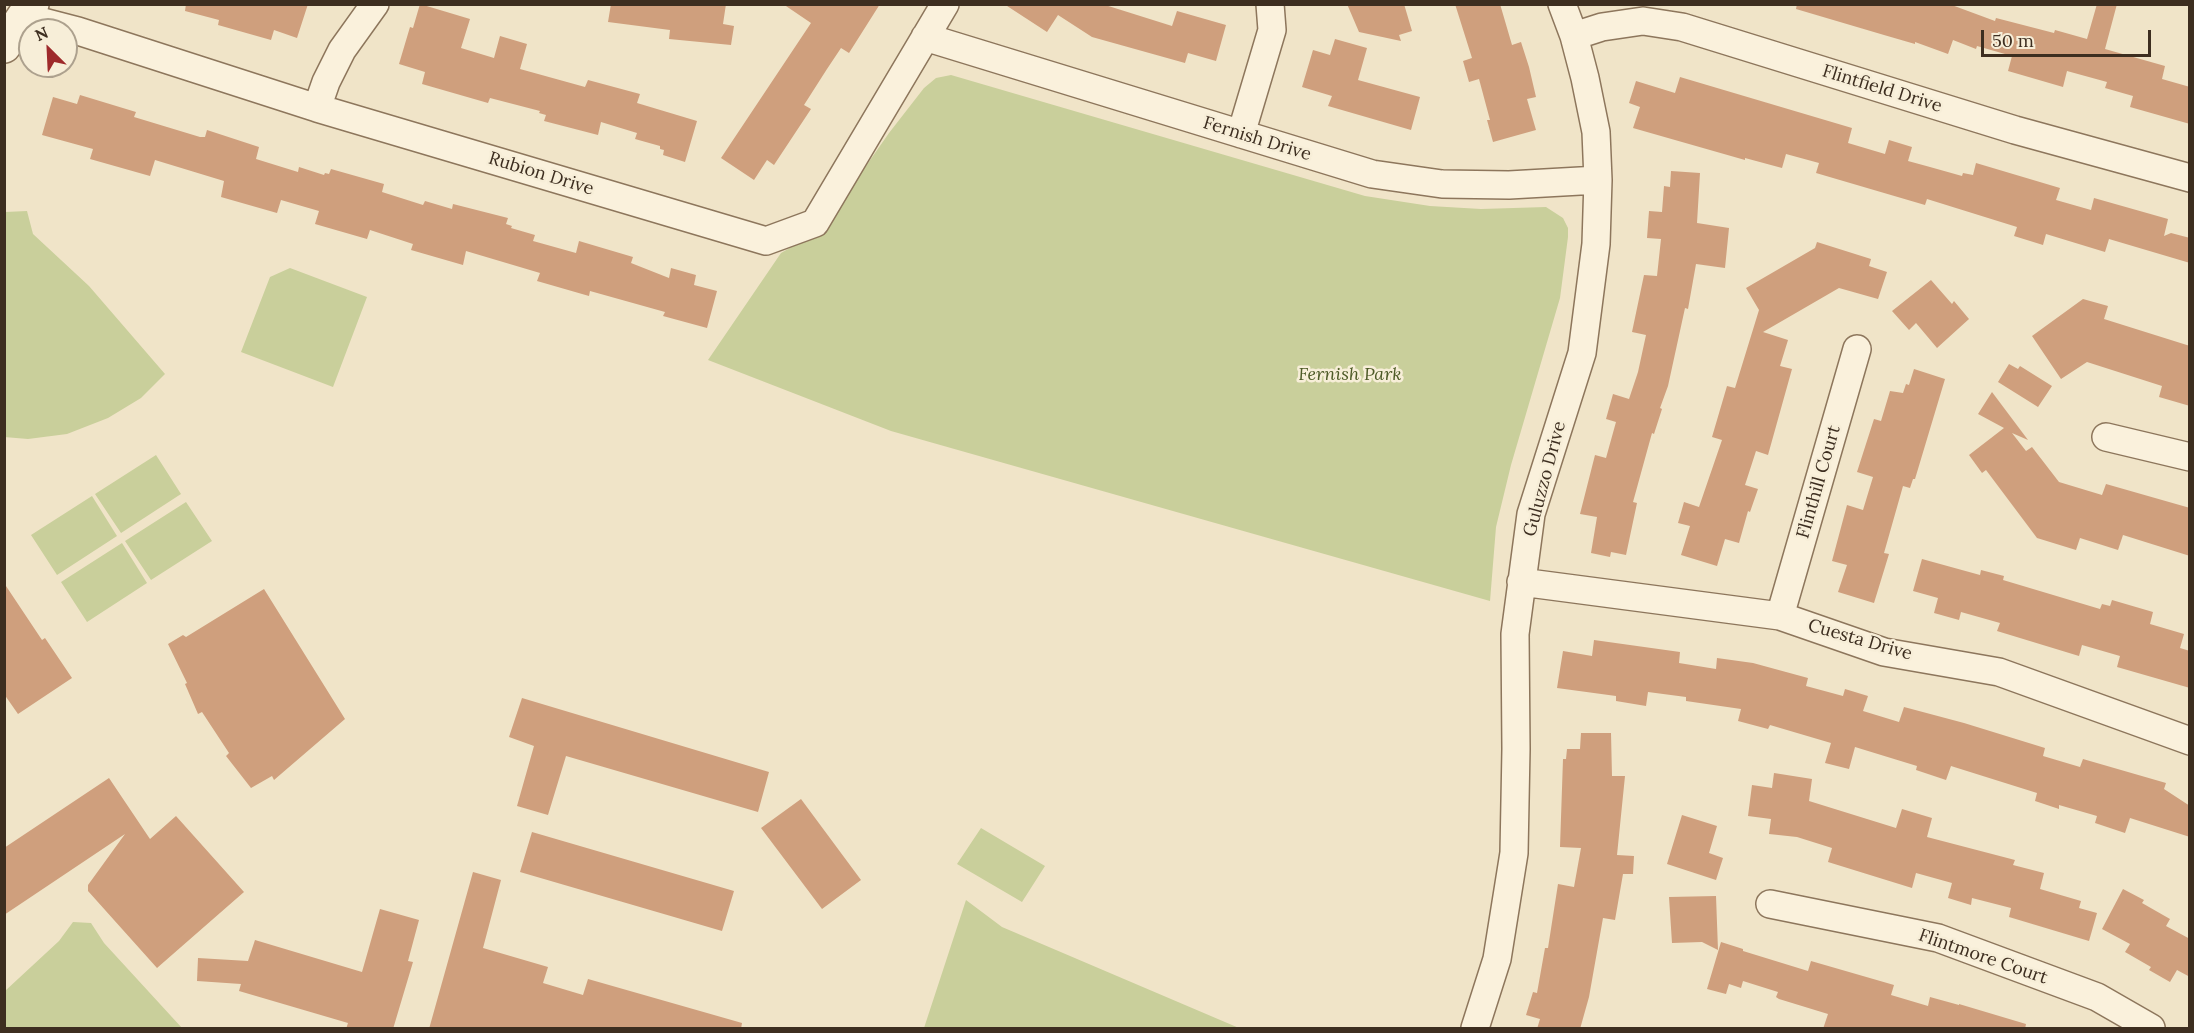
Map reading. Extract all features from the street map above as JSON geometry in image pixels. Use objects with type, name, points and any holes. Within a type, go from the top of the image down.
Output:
[{"type":"street","points":[[317,108],[326,81],[342,50],[375,4]]},
{"type":"street","name":"Rubion Drive","points":[[28,11],[78,31],[317,108],[766,241],[815,223],[945,4]]},
{"type":"street","points":[[1241,135],[1272,30],[1270,4]]},
{"type":"street","name":"Guluzzo Drive","points":[[1475,1029],[1497,959],[1514,853],[1515,634],[1531,514],[1582,353],[1596,244],[1598,180],[1596,132],[1574,36],[1562,4]]},
{"type":"street","points":[[4,46],[28,11]]},
{"type":"street","name":"Flintfield Drive","points":[[1574,36],[1602,27],[1643,21],[1682,27],[2015,130],[2190,178]]},
{"type":"street","name":"Fernish Drive","points":[[925,37],[1372,174],[1442,184],[1509,185],[1598,180]]},
{"type":"street","name":"Flinthill Court","points":[[1780,616],[1857,349]]},
{"type":"street","points":[[2106,437],[2190,457]]},
{"type":"street","name":"Cuesta Drive","points":[[1521,582],[1780,616],[1884,652],[1998,672],[2190,741]]},
{"type":"street","name":"Flintmore Court","points":[[1770,904],[1938,938],[2097,997],[2151,1029]]},
{"type":"green space","name":"Fernish Park","points":[[951,75],[1365,196],[1430,206],[1481,209],[1546,207],[1563,218],[1568,228],[1568,237],[1560,298],[1511,465],[1496,527],[1490,601],[891,431],[708,360],[781,253],[802,241],[838,206],[924,88],[936,78]]},
{"type":"green space","points":[[27,211],[33,234],[89,286],[165,374],[141,398],[108,418],[67,434],[28,439],[4,437],[5,212]]},
{"type":"green space","points":[[290,268],[367,297],[333,387],[241,352],[270,277]]},
{"type":"green space","points":[[156,455],[181,494],[121,533],[95,494]]},
{"type":"green space","points":[[92,496],[117,536],[57,575],[31,535]]},
{"type":"green space","points":[[186,502],[212,541],[151,580],[125,541]]},
{"type":"green space","points":[[122,543],[147,583],[87,622],[61,582]]},
{"type":"green space","points":[[981,828],[1045,866],[1022,902],[957,864]]},
{"type":"green space","points":[[966,900],[1002,927],[1239,1028],[924,1028]]},
{"type":"green space","points":[[73,922],[91,923],[104,943],[182,1028],[5,1028],[5,991],[59,941]]},
{"type":"building","points":[[186,4],[308,4],[297,38],[274,30],[271,40],[218,25],[219,20],[185,11]]},
{"type":"building","points":[[420,4],[470,19],[461,48],[494,58],[500,36],[527,44],[520,69],[585,87],[588,80],[640,94],[637,103],[697,121],[685,162],[663,155],[664,150],[660,149],[660,146],[635,139],[637,133],[601,122],[598,135],[544,121],[546,115],[539,113],[540,111],[490,98],[488,103],[422,84],[425,72],[399,64],[410,27],[413,28]]},
{"type":"building","points":[[611,4],[726,4],[723,24],[734,26],[731,45],[669,39],[670,30],[608,22]]},
{"type":"building","points":[[783,4],[880,4],[849,53],[841,48],[827,69],[804,105],[811,109],[774,165],[767,160],[754,180],[721,158],[811,23]]},
{"type":"building","points":[[1004,4],[1102,4],[1172,26],[1177,11],[1226,25],[1216,61],[1188,53],[1185,63],[1092,37],[1058,15],[1047,32]]},
{"type":"building","points":[[1347,4],[1404,4],[1412,31],[1399,35],[1401,41],[1359,32]]},
{"type":"building","points":[[1455,4],[1500,4],[1512,45],[1521,42],[1529,67],[1536,97],[1527,99],[1536,130],[1493,142],[1487,120],[1490,120],[1479,79],[1469,82],[1463,61],[1472,58]]},
{"type":"building","points":[[1797,4],[1949,4],[1995,21],[1996,18],[2087,39],[2097,4],[2117,4],[2105,49],[2165,66],[2162,79],[2190,87],[2190,124],[2130,107],[2133,96],[2105,88],[2107,82],[2067,71],[2063,87],[2008,71],[2012,56],[1977,46],[1976,49],[1953,40],[1948,54],[1915,42],[1915,44],[1796,9]]},
{"type":"building","points":[[1335,39],[1367,48],[1358,80],[1420,97],[1411,130],[1328,106],[1332,96],[1302,87],[1313,50],[1330,55]]},
{"type":"building","points":[[1680,77],[1852,128],[1848,143],[1885,154],[1889,140],[1912,147],[1908,161],[1962,176],[1963,173],[1973,175],[1976,163],[2060,188],[2056,200],[2091,210],[2094,198],[2168,219],[2164,236],[2171,233],[2190,238],[2190,263],[2109,239],[2105,252],[2046,234],[2043,245],[2014,236],[2017,227],[1927,199],[1925,205],[1816,173],[1819,163],[1786,154],[1782,168],[1745,158],[1745,160],[1633,128],[1640,107],[1629,103],[1636,81],[1675,93]]},
{"type":"building","points":[[80,95],[136,112],[134,117],[200,137],[205,137],[207,130],[259,147],[256,159],[298,172],[299,167],[324,175],[329,174],[331,169],[384,184],[382,192],[423,205],[425,201],[452,209],[453,204],[508,218],[506,224],[512,226],[511,228],[535,235],[533,241],[576,253],[579,241],[633,257],[631,263],[669,278],[671,268],[696,275],[694,285],[717,291],[707,328],[663,316],[665,312],[590,291],[589,296],[537,281],[540,273],[466,251],[463,265],[411,250],[413,244],[370,230],[367,239],[315,224],[319,211],[281,200],[277,213],[221,197],[224,181],[155,160],[150,176],[90,159],[93,149],[42,135],[53,97],[77,104]]},
{"type":"building","points":[[1671,171],[1700,173],[1697,223],[1729,228],[1725,268],[1696,264],[1688,309],[1685,308],[1668,386],[1660,408],[1662,409],[1654,434],[1652,433],[1633,502],[1637,503],[1626,555],[1611,552],[1610,557],[1591,553],[1597,517],[1580,514],[1595,455],[1606,458],[1616,422],[1606,419],[1613,394],[1629,399],[1638,372],[1646,335],[1632,332],[1644,275],[1657,276],[1661,239],[1647,238],[1649,211],[1662,212],[1664,186],[1670,187]]},
{"type":"building","points":[[1817,242],[1871,259],[1869,266],[1887,272],[1878,299],[1839,288],[1763,332],[1788,340],[1780,366],[1792,369],[1768,455],[1756,451],[1745,485],[1758,489],[1750,512],[1748,511],[1739,543],[1725,539],[1717,566],[1681,555],[1690,526],[1678,523],[1684,502],[1699,507],[1722,440],[1712,437],[1727,386],[1735,388],[1759,310],[1746,288],[1815,248]]},
{"type":"building","points":[[1931,280],[1952,304],[1954,301],[1969,319],[1937,348],[1916,323],[1909,330],[1892,311]]},
{"type":"building","points":[[2083,299],[2108,306],[2104,319],[2190,346],[2190,406],[2159,397],[2162,386],[2087,362],[2061,379],[2032,336]]},
{"type":"building","points":[[2009,364],[2018,369],[2020,366],[2052,386],[2038,407],[1998,382]]},
{"type":"building","points":[[1914,369],[1945,379],[1915,479],[1910,488],[1903,486],[1884,553],[1889,554],[1874,603],[1838,592],[1847,565],[1832,561],[1847,505],[1863,510],[1873,477],[1857,472],[1874,419],[1881,421],[1890,391],[1903,393],[1906,384],[1909,385]]},
{"type":"building","points":[[1992,392],[2028,440],[2012,433],[2026,451],[2032,447],[2059,482],[2102,495],[2106,484],[2190,508],[2190,556],[2123,535],[2118,550],[2080,538],[2076,550],[2037,538],[1986,470],[1982,473],[1969,455],[2004,428],[1978,414]]},
{"type":"building","points":[[1922,559],[1980,575],[1981,570],[2004,576],[2003,580],[2100,609],[2102,604],[2110,606],[2112,600],[2153,612],[2150,624],[2184,634],[2180,648],[2190,651],[2190,688],[2117,667],[2120,656],[2082,645],[2079,656],[1997,631],[2000,623],[1961,612],[1959,620],[1934,613],[1938,598],[1913,591]]},
{"type":"building","points":[[4,583],[42,640],[45,638],[72,678],[18,714],[4,694]]},
{"type":"building","points":[[264,589],[345,719],[274,780],[272,776],[251,788],[226,756],[229,753],[202,712],[198,714],[185,684],[187,683],[168,644],[183,635],[186,637]]},
{"type":"building","points":[[1594,640],[1680,652],[1679,663],[1716,669],[1717,658],[1753,663],[1808,678],[1806,686],[1843,696],[1845,689],[1868,696],[1863,711],[1899,722],[1904,707],[2045,748],[2043,756],[2080,767],[2083,759],[2166,783],[2164,789],[2190,806],[2190,837],[2130,818],[2125,833],[2095,823],[2097,816],[2059,805],[2059,809],[2035,801],[2037,793],[1951,766],[1946,780],[1916,770],[1917,766],[1855,747],[1849,769],[1825,763],[1831,743],[1770,725],[1768,729],[1738,721],[1741,709],[1686,701],[1686,697],[1648,692],[1646,706],[1616,701],[1616,696],[1557,688],[1563,651],[1592,656]]},
{"type":"building","points":[[522,698],[769,772],[758,812],[566,756],[548,815],[517,806],[534,746],[509,737]]},
{"type":"building","points":[[1581,733],[1611,733],[1612,776],[1625,776],[1617,855],[1634,856],[1633,874],[1623,874],[1615,920],[1603,918],[1589,997],[1580,1029],[1537,1029],[1540,1019],[1526,1015],[1533,992],[1537,993],[1545,948],[1548,948],[1558,884],[1574,887],[1581,848],[1560,847],[1563,759],[1566,759],[1567,749],[1580,749]]},
{"type":"building","points":[[1774,773],[1812,779],[1809,801],[1896,828],[1902,809],[1932,818],[1927,837],[2015,860],[2013,865],[2044,873],[2040,889],[2081,901],[2079,908],[2097,913],[2089,941],[2009,917],[2011,908],[1972,898],[1971,905],[1948,898],[1952,883],[1916,873],[1912,888],[1828,862],[1832,848],[1797,837],[1769,834],[1771,819],[1748,816],[1752,785],[1772,788]]},
{"type":"building","points":[[109,778],[150,839],[176,816],[244,892],[157,968],[88,891],[88,885],[125,834],[4,915],[4,848]]},
{"type":"building","points":[[801,799],[861,880],[822,909],[761,828]]},
{"type":"building","points":[[1682,815],[1717,826],[1709,853],[1723,858],[1716,880],[1667,864]]},
{"type":"building","points":[[532,832],[734,891],[722,931],[520,872]]},
{"type":"building","points":[[473,872],[501,880],[483,948],[548,967],[543,983],[583,995],[588,979],[742,1023],[741,1029],[429,1029]]},
{"type":"building","points":[[2123,889],[2144,900],[2142,903],[2170,919],[2166,926],[2190,939],[2190,977],[2177,970],[2170,982],[2149,970],[2151,967],[2125,952],[2130,944],[2102,929]]},
{"type":"building","points":[[1716,896],[1718,950],[1702,942],[1672,943],[1669,897]]},
{"type":"building","points":[[380,909],[419,920],[408,961],[413,962],[393,1029],[346,1029],[348,1023],[239,991],[241,984],[197,981],[198,958],[248,961],[255,940],[362,972]]},
{"type":"building","points":[[1721,942],[1808,971],[1811,961],[1894,985],[1891,995],[1928,1006],[1930,997],[1959,1004],[2026,1024],[2025,1029],[1823,1029],[1828,1014],[1779,999],[1776,997],[1778,992],[1743,981],[1741,988],[1729,984],[1726,994],[1707,989]]}]
